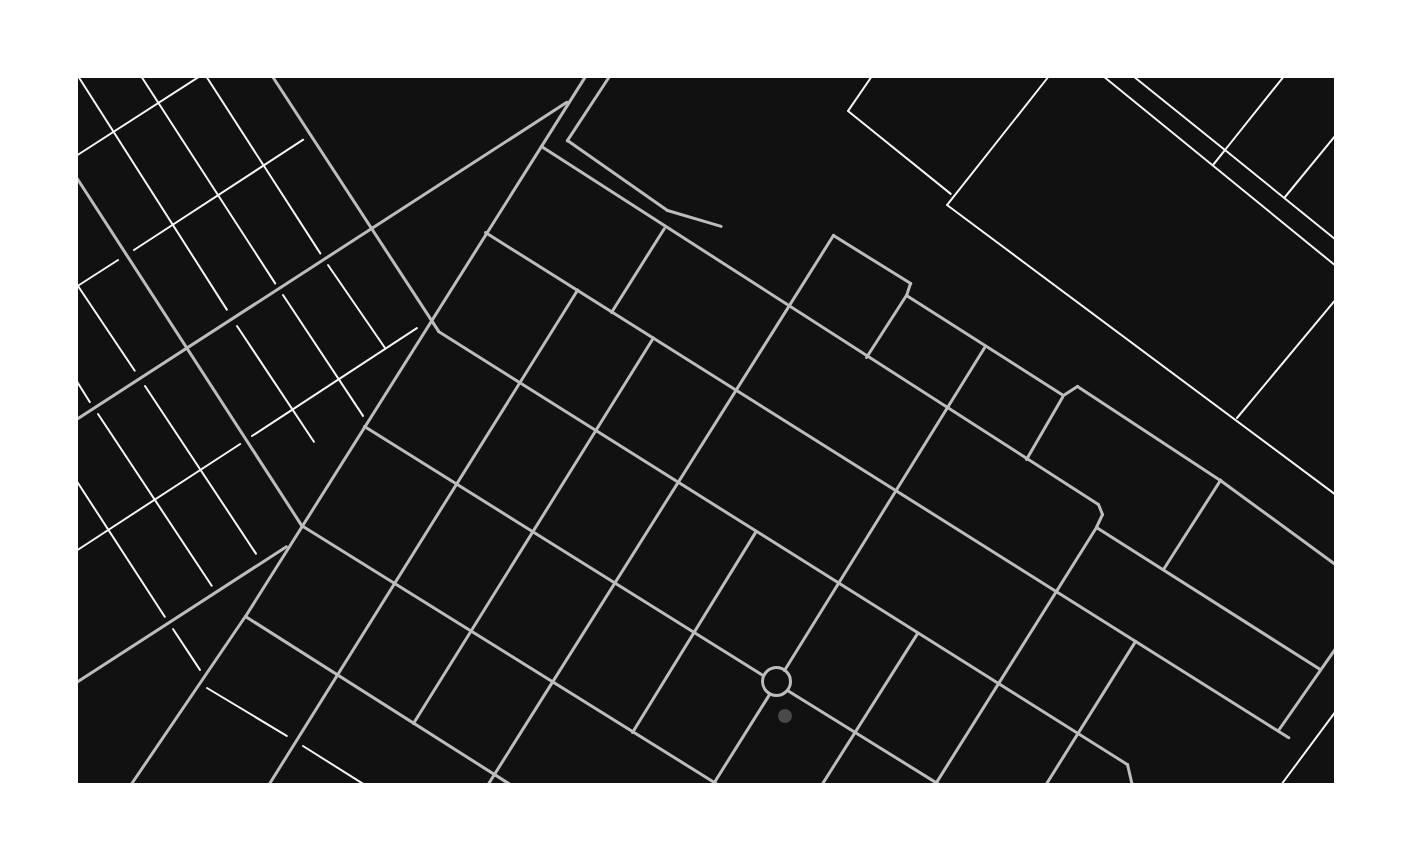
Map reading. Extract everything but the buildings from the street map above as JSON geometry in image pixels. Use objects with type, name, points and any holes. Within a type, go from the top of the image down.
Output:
[{"type":"lane","points":[[272,76],[438,331],[1127,764],[1132,785]]},
{"type":"lane","points":[[140,785],[131,783],[245,616],[585,76]]},
{"type":"lane","points":[[609,76],[567,140],[667,210],[721,226]]},
{"type":"lane","points":[[76,419],[569,100]]},
{"type":"lane","points":[[76,177],[301,525],[714,784],[769,694],[787,690],[936,784],[996,683],[1096,527],[1102,514],[1098,504],[785,307],[541,146]]},
{"type":"lane","points":[[611,312],[664,228]]},
{"type":"lane","points":[[485,232],[1288,737]]},
{"type":"lane","points":[[487,785],[833,235],[910,283],[906,295],[865,358]]},
{"type":"lane","points":[[268,785],[577,290]]},
{"type":"lane","points":[[906,295],[1063,395]]},
{"type":"lane","points":[[413,723],[653,338]]},
{"type":"lane","points":[[787,690],[784,670],[984,347]]},
{"type":"lane","points":[[1026,459],[1063,395],[1077,386],[1220,480],[1336,565]]},
{"type":"lane","points":[[366,424],[763,675],[769,694]]},
{"type":"lane","points":[[1163,569],[1220,480]]},
{"type":"lane","points":[[1096,527],[1320,669]]},
{"type":"lane","points":[[632,732],[755,532]]},
{"type":"lane","points":[[76,682],[289,544]]},
{"type":"lane","points":[[245,616],[511,785]]},
{"type":"lane","points":[[821,785],[917,633]]},
{"type":"lane","points":[[1045,785],[1135,641]]},
{"type":"lane","points":[[1278,730],[1336,647]]},
{"type":"lane","points":[[763,675],[770,669],[784,670]]},
{"type":"path","points":[[78,76],[314,442]]},
{"type":"path","points":[[141,76],[366,424]]},
{"type":"path","points":[[76,156],[200,76]]},
{"type":"path","points":[[206,76],[323,259],[385,348]]},
{"type":"path","points":[[872,76],[848,111],[952,195]]},
{"type":"path","points":[[1049,76],[947,205],[1336,495]]},
{"type":"path","points":[[1103,76],[1336,266]]},
{"type":"path","points":[[1133,76],[1336,240]]},
{"type":"path","points":[[1213,165],[1284,76]]},
{"type":"path","points":[[261,562],[77,286],[173,227],[311,135]]},
{"type":"path","points":[[1284,198],[1336,135]]},
{"type":"path","points":[[1236,418],[1336,299]]},
{"type":"path","points":[[76,380],[216,591]]},
{"type":"path","points":[[76,480],[204,676]]},
{"type":"path","points":[[199,683],[365,785]]},
{"type":"path","points":[[1281,785],[1336,711]]}]
